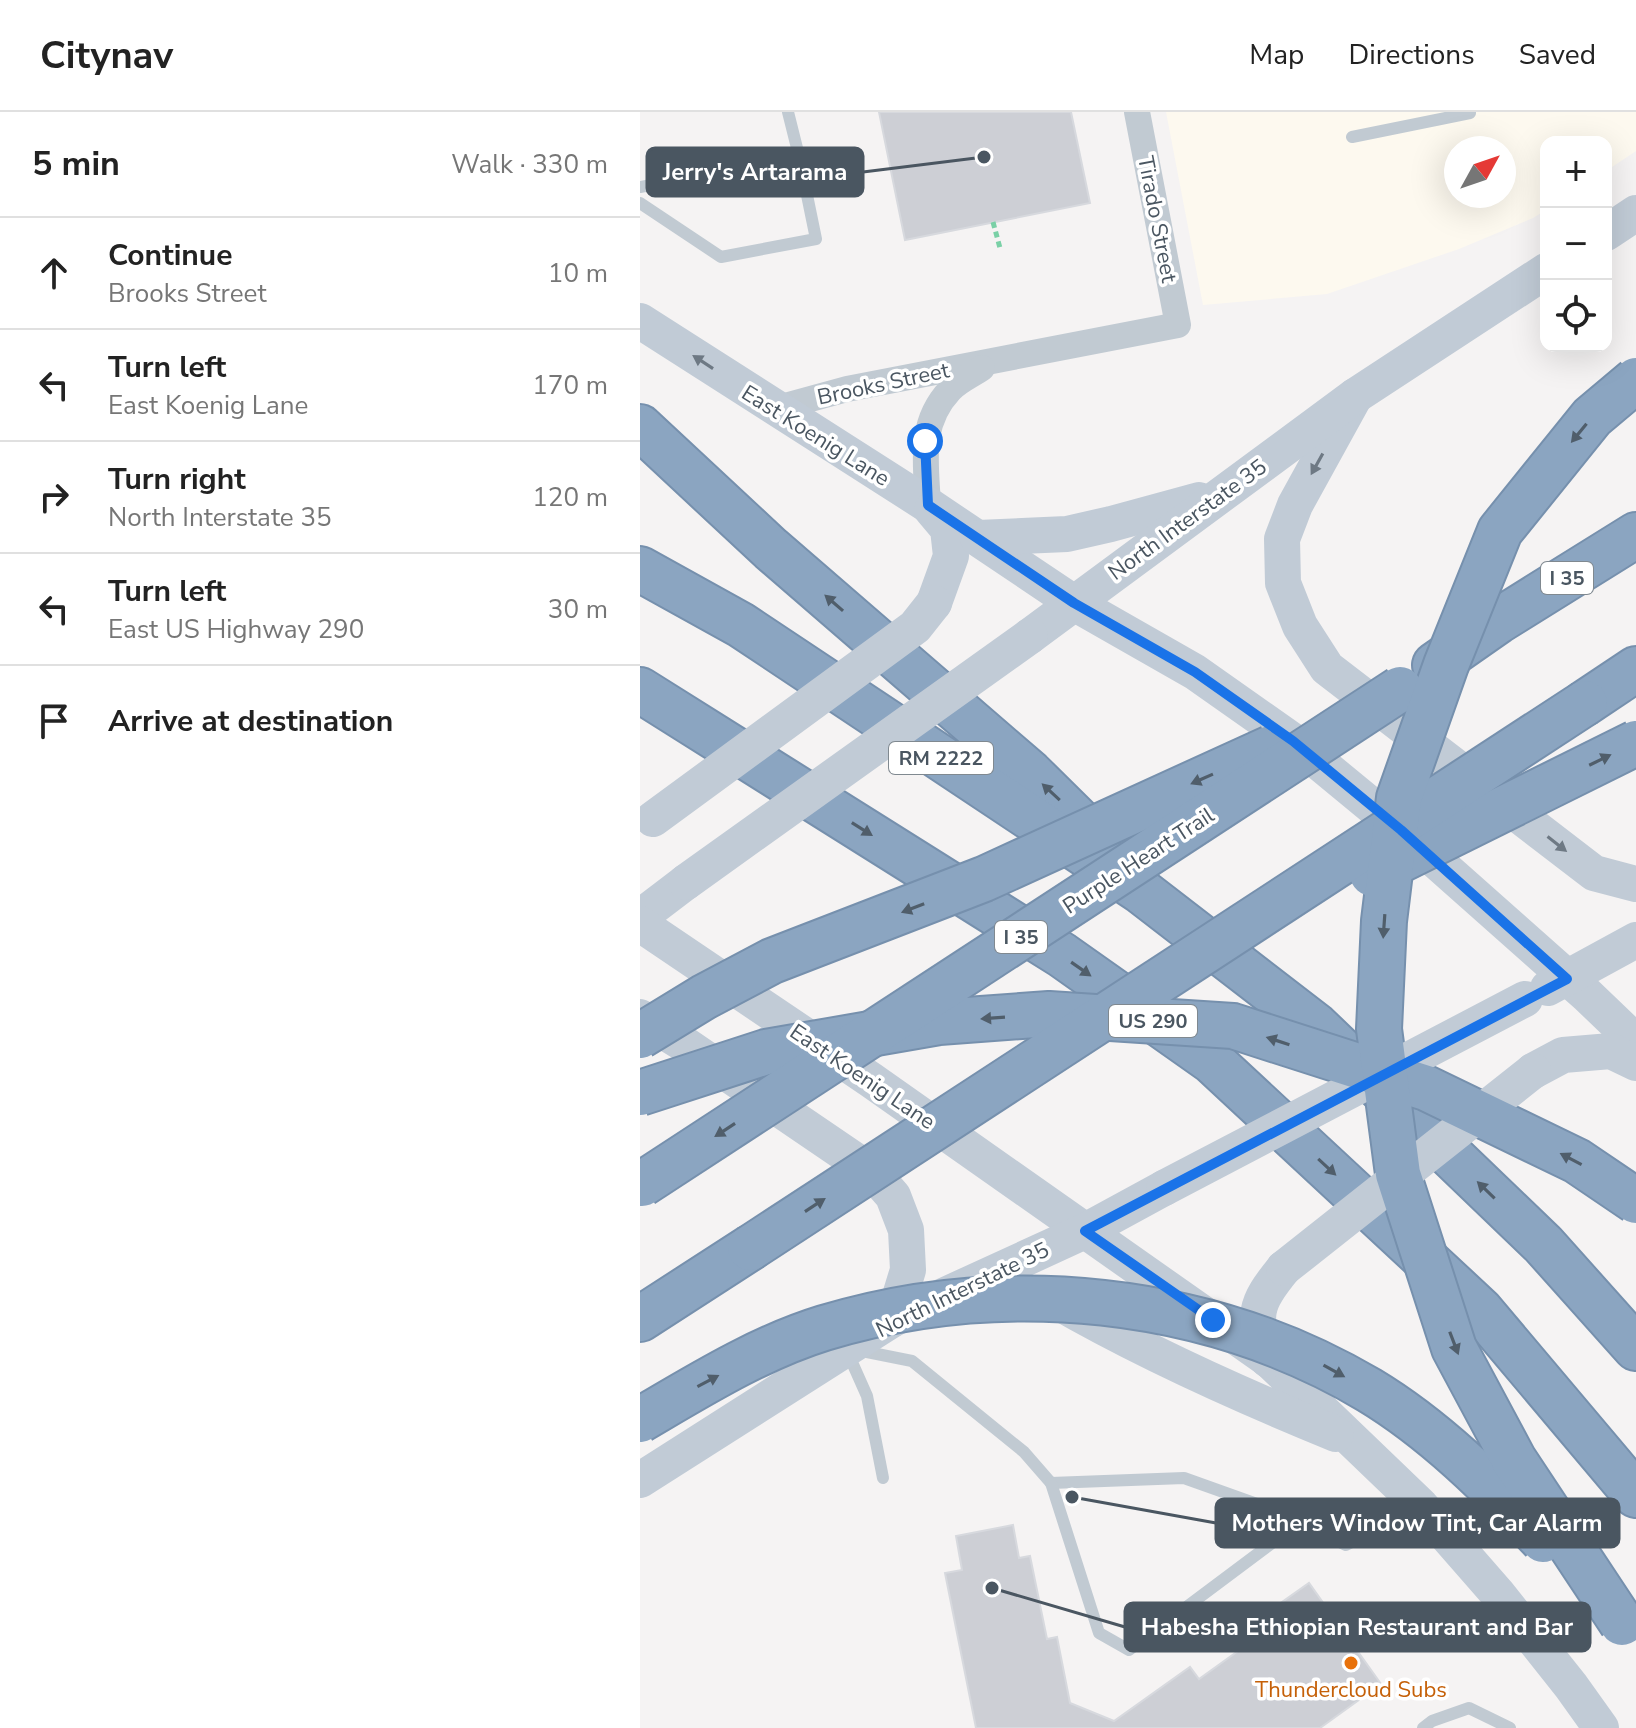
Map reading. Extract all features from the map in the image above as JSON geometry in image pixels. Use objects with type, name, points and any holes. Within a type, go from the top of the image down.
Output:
[{"type":"highway","points":[[1629,1633],[1514,1460],[1454,1348],[1398,1174],[1379,1029],[1384,921],[1399,798],[1446,665],[1500,531],[1583,429],[1636,380]]},
{"type":"highway","points":[[640,427],[771,549],[1041,783],[1084,824],[1141,891],[1316,1026],[1543,1244],[1636,1348]]},
{"type":"highway","name":"Purple Heart Trail","points":[[641,1185],[1400,689],[1498,621],[1636,535]]},
{"type":"highway","name":"RM 2222","points":[[640,569],[741,625],[1141,891]]},
{"type":"highway","points":[[640,1319],[1636,669]]},
{"type":"highway","points":[[640,1036],[772,961],[984,879],[1400,689]]},
{"type":"highway","points":[[647,694],[1062,955],[1212,1061],[1480,1310],[1636,1495]]},
{"type":"highway","points":[[1179,969],[1636,743]]},
{"type":"highway","name":"US 290","points":[[640,1093],[766,1052],[939,1022],[1049,1014],[1233,1026],[1426,1088],[1577,1161],[1636,1201]]},
{"type":"highway","points":[[640,1420],[776,1347],[822,1329],[902,1309],[1043,1297],[1144,1308],[1215,1323],[1324,1365],[1372,1392],[1440,1441],[1508,1504],[1629,1633]]},
{"type":"highway","points":[[1575,1420],[1636,1512]]},
{"type":"main road","points":[[1612,229],[1636,213]]},
{"type":"main road","name":"North Interstate 35","points":[[640,917],[1030,636],[1355,396],[1540,275]]},
{"type":"main road","name":"East Koenig Lane","points":[[640,321],[928,505],[1074,603],[1195,672],[1293,741],[1413,841],[1636,1042]]},
{"type":"main road","points":[[1355,396],[1295,505],[1282,539],[1283,583],[1300,626],[1327,668],[1594,873],[1636,884]]},
{"type":"main road","points":[[978,538],[1067,534],[1220,494]]},
{"type":"main road","points":[[647,822],[915,627],[934,603],[951,556],[948,529],[928,505]]},
{"type":"main road","name":"East Koenig Lane","points":[[640,924],[858,1072],[1269,1360],[1421,1506],[1497,1593],[1601,1728]]},
{"type":"main road","name":"North Interstate 35","points":[[640,1480],[893,1319],[1085,1231],[1636,940]]},
{"type":"main road","points":[[640,1017],[872,1172],[893,1196],[906,1230],[908,1270],[893,1319]]},
{"type":"main road","points":[[1269,1360],[1256,1326],[1264,1292],[1284,1268],[1533,1071],[1563,1055],[1611,1051],[1636,1063]]},
{"type":"main road","points":[[893,1319],[981,1294],[1049,1297],[1090,1321],[1269,1407],[1357,1442]]},
{"type":"street","name":"Tirado Street","points":[[1137,112],[1178,325]]},
{"type":"street","name":"Brooks Street","points":[[774,409],[847,389],[1178,325]]},
{"type":"street","name":"Brooks Street","points":[[928,505],[925,441],[933,413],[951,389],[992,361]]},
{"type":"lane","points":[[640,203],[721,257],[816,239],[788,112]]},
{"type":"lane","points":[[1352,137],[1472,112]]},
{"type":"lane","points":[[640,187],[799,156]]},
{"type":"lane","points":[[846,1348],[867,1396],[883,1478]]},
{"type":"lane","points":[[846,1348],[912,1361],[1024,1452],[1051,1483],[1099,1633],[1129,1650],[1300,1522]]},
{"type":"lane","points":[[1051,1483],[1184,1478],[1279,1512],[1346,1545],[1421,1506]]},
{"type":"lane","points":[[1423,1728],[1432,1721],[1469,1708],[1510,1728]]},
{"type":"path","points":[[993,222],[1000,248]]},
{"type":"shaded area","points":[[1166,112],[1636,112],[1636,151],[1612,167],[1612,136],[1540,136],[1540,214],[1533,218],[1459,249],[1327,294],[1203,305]]},
{"type":"building","points":[[879,112],[1071,112],[1090,203],[905,240]]},
{"type":"building","points":[[1013,1525],[1019,1558],[1030,1556],[1047,1639],[1057,1637],[1070,1703],[1114,1721],[1190,1667],[1199,1679],[1256,1638],[1248,1626],[1309,1583],[1381,1684],[1320,1728],[976,1728],[945,1573],[962,1570],[956,1536]]},
{"type":"place","name":"Jerry's Artarama","points":[[984,157]]},
{"type":"place","name":"Mothers Window Tint, Car Alarm","points":[[1072,1497]]},
{"type":"place","name":"Habesha Ethiopian Restaurant and Bar","points":[[992,1588]]},
{"type":"place","name":"Thundercloud Subs","points":[[1351,1663]]},
{"type":"route","points":[[925,441],[928,505],[1074,603],[1195,672],[1293,741],[1401,830],[1567,979],[1085,1231],[1213,1320]]}]
